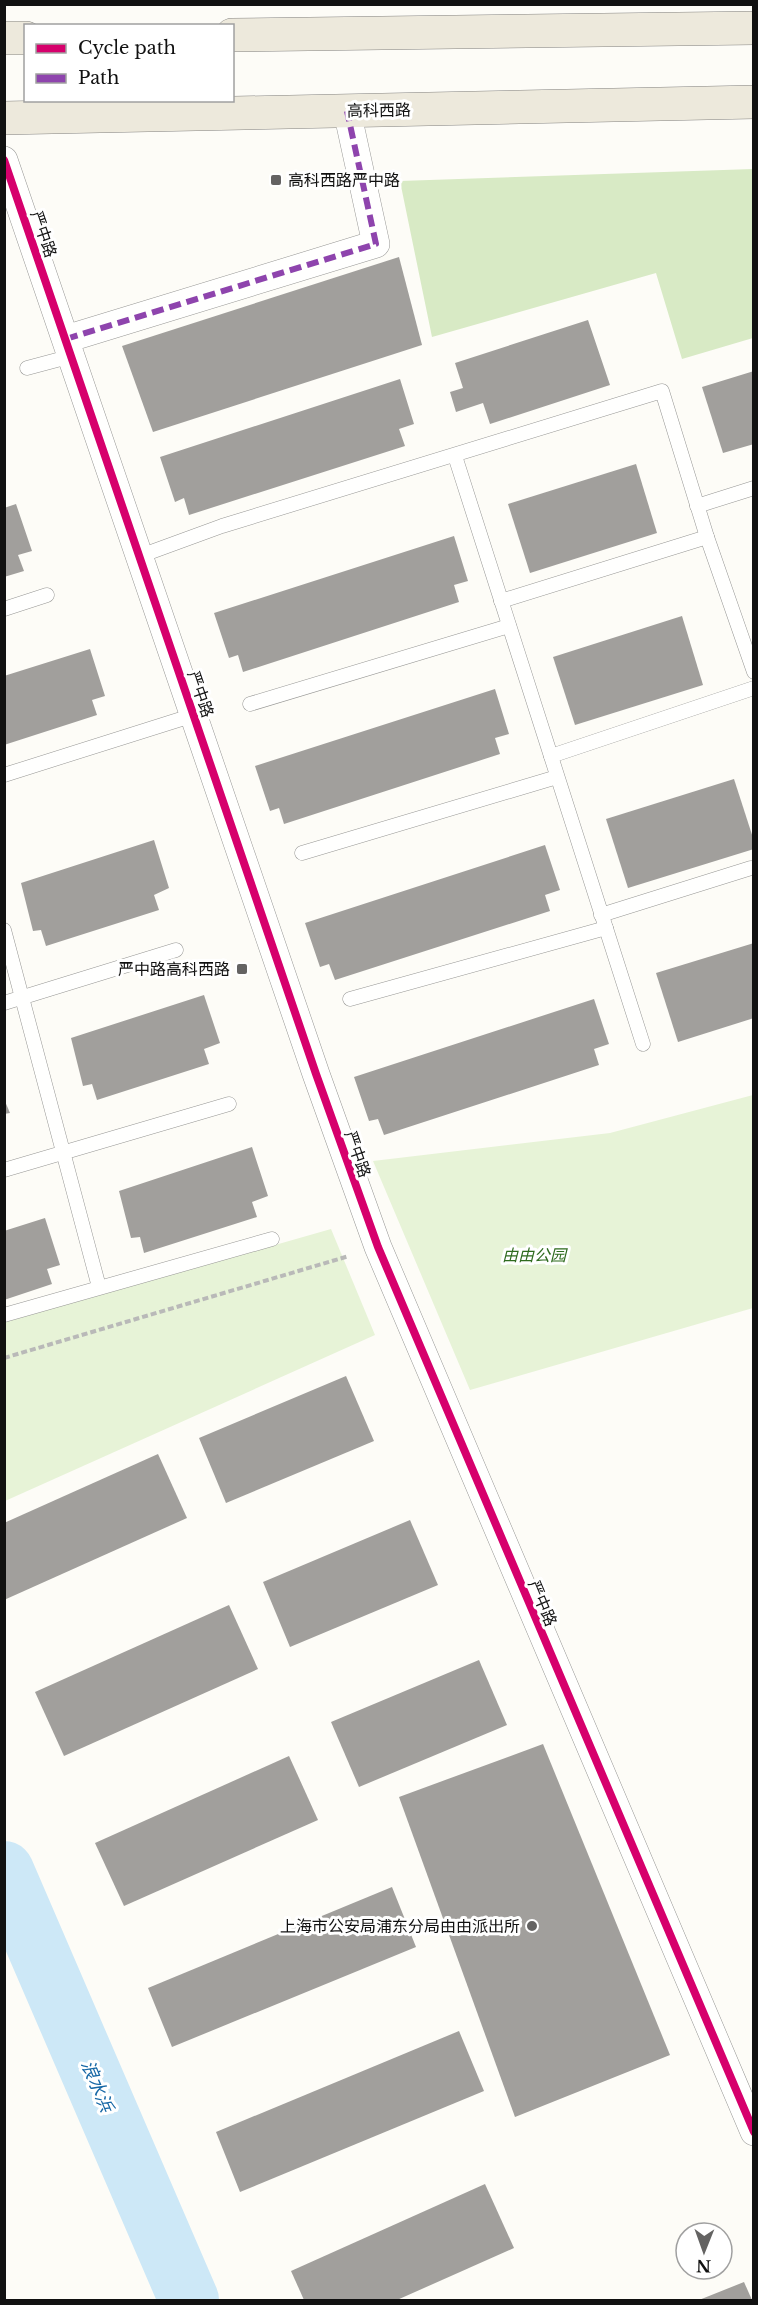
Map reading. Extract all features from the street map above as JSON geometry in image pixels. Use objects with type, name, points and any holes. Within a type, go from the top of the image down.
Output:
[{"type":"main road","points":[[234,35],[753,28]]},
{"type":"main road","points":[[4,38],[24,38]]},
{"type":"main road","name":"高科西路","points":[[4,118],[753,102]]},
{"type":"street","points":[[69,347],[376,244],[347,111]]},
{"type":"street","name":"严中路","points":[[4,160],[378,1247],[753,2132]]},
{"type":"lane","points":[[27,368],[69,347]]},
{"type":"lane","points":[[140,556],[222,526],[662,391],[707,537],[753,672]]},
{"type":"lane","points":[[455,456],[643,1044]]},
{"type":"lane","points":[[697,506],[753,489]]},
{"type":"lane","points":[[501,601],[707,537]]},
{"type":"lane","points":[[4,609],[47,595]]},
{"type":"lane","points":[[249,704],[509,626]]},
{"type":"lane","points":[[551,756],[753,688]]},
{"type":"lane","points":[[4,776],[194,715]]},
{"type":"lane","points":[[302,853],[557,777]]},
{"type":"lane","points":[[350,999],[604,921],[751,868]]},
{"type":"lane","points":[[4,930],[24,997],[99,1287]]},
{"type":"lane","points":[[4,1003],[176,950]]},
{"type":"lane","points":[[4,1170],[229,1104]]},
{"type":"lane","points":[[4,1315],[272,1239]]},
{"type":"path","points":[[4,1358],[378,1247]]},
{"type":"green space","points":[[753,169],[753,338],[682,359],[656,273],[432,337],[400,181]]},
{"type":"green space","name":"由由公园","points":[[753,1095],[753,1308],[470,1390],[373,1161],[610,1133]]},
{"type":"green space","points":[[331,1229],[375,1335],[5,1501],[5,1322]]},
{"type":"building","points":[[399,257],[422,345],[153,432],[122,346]]},
{"type":"building","points":[[588,320],[610,385],[490,424],[483,403],[456,412],[450,392],[463,388],[455,363]]},
{"type":"building","points":[[754,371],[754,444],[723,453],[702,387]]},
{"type":"building","points":[[400,379],[414,424],[399,429],[405,446],[189,515],[184,498],[175,502],[160,457]]},
{"type":"building","points":[[636,464],[657,533],[530,573],[508,504]]},
{"type":"building","points":[[16,504],[32,551],[18,555],[24,571],[4,577],[4,508]]},
{"type":"building","points":[[454,536],[468,581],[454,585],[459,602],[243,672],[238,655],[229,658],[214,613]]},
{"type":"building","points":[[682,616],[703,685],[575,725],[553,657]]},
{"type":"building","points":[[90,649],[105,696],[92,700],[97,715],[4,745],[4,676]]},
{"type":"building","points":[[495,689],[509,734],[495,738],[500,754],[284,824],[279,808],[270,811],[255,766]]},
{"type":"building","points":[[734,779],[754,841],[754,849],[628,888],[606,819]]},
{"type":"building","points":[[154,840],[169,888],[154,895],[159,910],[46,946],[41,930],[33,931],[21,883]]},
{"type":"building","points":[[545,845],[560,890],[545,895],[550,911],[335,980],[329,964],[320,967],[305,923]]},
{"type":"building","points":[[754,943],[754,1018],[678,1042],[656,973]]},
{"type":"building","points":[[204,995],[220,1043],[204,1049],[209,1064],[97,1100],[92,1084],[83,1086],[71,1038]]},
{"type":"building","points":[[594,999],[609,1044],[594,1049],[599,1065],[384,1135],[378,1119],[369,1121],[354,1077]]},
{"type":"building","points":[[4,1099],[10,1113],[4,1114]]},
{"type":"building","points":[[252,1147],[268,1196],[252,1202],[257,1217],[144,1253],[140,1237],[131,1238],[119,1191]]},
{"type":"building","points":[[45,1218],[60,1265],[47,1269],[52,1284],[4,1300],[4,1231]]},
{"type":"building","points":[[346,1376],[374,1441],[226,1503],[199,1438]]},
{"type":"building","points":[[158,1454],[187,1518],[4,1600],[4,1523]]},
{"type":"building","points":[[410,1520],[438,1585],[290,1647],[263,1582]]},
{"type":"building","points":[[229,1605],[258,1669],[64,1756],[35,1692]]},
{"type":"building","points":[[479,1660],[507,1725],[359,1787],[331,1722]]},
{"type":"building","name":"上海市公安局浦东分局由由派出所","points":[[543,1744],[670,2055],[515,2117],[399,1797]]},
{"type":"building","points":[[289,1756],[318,1820],[124,1906],[95,1843]]},
{"type":"building","points":[[392,1887],[416,1947],[172,2047],[148,1988]]},
{"type":"building","points":[[459,2031],[484,2091],[240,2192],[216,2132]]},
{"type":"building","points":[[485,2184],[514,2248],[397,2300],[304,2300],[291,2271]]},
{"type":"building","points":[[744,2282],[752,2300],[699,2300]]},
{"type":"waterway","name":"浪水浜","points":[[4,1871],[189,2300]]},
{"type":"marked path","points":[[66,339],[376,244],[347,111]]},
{"type":"cycle path","points":[[4,160],[316,1074],[378,1247],[754,2132]]},
{"type":"place","name":"高科西路严中路","points":[[276,180]]},
{"type":"place","name":"严中路高科西路","points":[[242,969]]},
{"type":"place","name":"上海市公安局浦东分局由由派出所","points":[[532,1926]]}]
